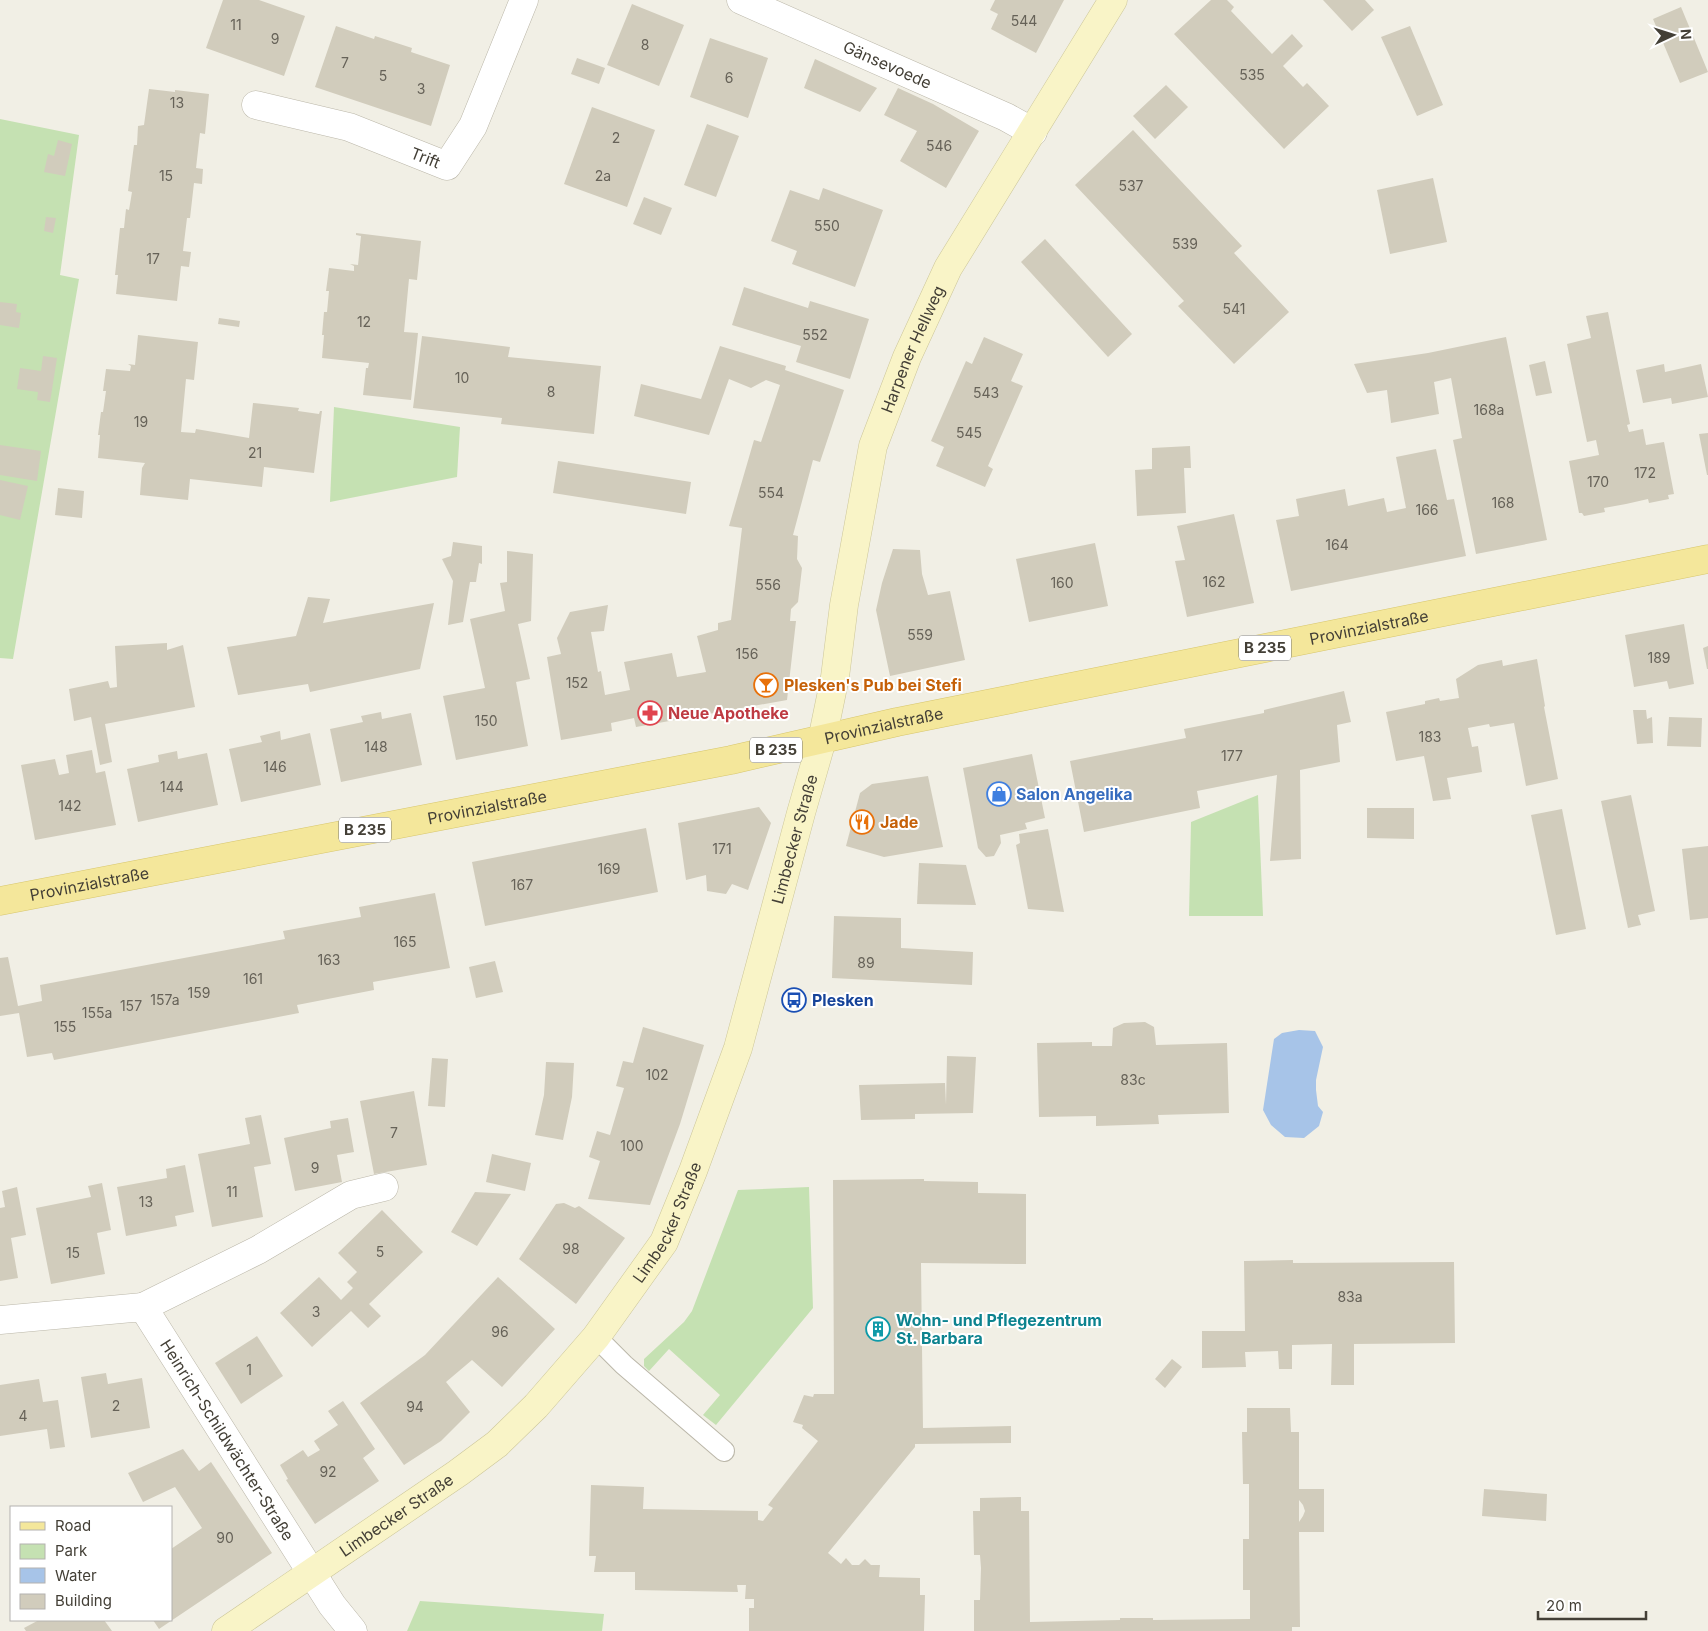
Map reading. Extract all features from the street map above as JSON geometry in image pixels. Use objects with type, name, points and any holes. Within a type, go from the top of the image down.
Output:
[{"type":"main road","name":"Provinzialstraße","points":[[0,901],[731,760],[904,720],[1708,559]]},
{"type":"street","name":"Trift","points":[[256,105],[349,127],[446,166],[473,126],[524,0]]},
{"type":"street","name":"Gänsevoede","points":[[741,0],[1006,117],[1033,132]]},
{"type":"street","name":"Harpener Hellweg","points":[[822,740],[835,677],[844,605],[873,446],[907,357],[948,268],[1113,0]]},
{"type":"street","name":"Limbecker Straße","points":[[226,1631],[458,1473],[497,1444],[536,1406],[596,1337],[664,1242],[693,1171],[738,1048],[822,740]]},
{"type":"street","points":[[0,1320],[143,1307],[258,1250],[351,1195],[384,1188]]},
{"type":"street","name":"Heinrich-Schildwächter-Straße","points":[[143,1307],[312,1573]]},
{"type":"street","points":[[312,1573],[332,1605],[353,1631]]},
{"type":"lane","points":[[596,1337],[624,1365],[724,1451]]},
{"type":"green space","points":[[0,119],[79,135],[60,275],[79,279],[13,659],[0,658]]},
{"type":"green space","points":[[334,407],[460,427],[457,477],[330,502]]},
{"type":"green space","points":[[1258,795],[1263,916],[1189,916],[1191,822]]},
{"type":"green space","points":[[809,1187],[813,1308],[716,1425],[703,1415],[720,1395],[669,1349],[649,1371],[644,1366],[644,1359],[684,1322],[692,1311],[738,1190]]},
{"type":"green space","points":[[420,1601],[604,1614],[602,1631],[407,1631]]},
{"type":"water","points":[[1299,1030],[1315,1031],[1323,1047],[1316,1080],[1316,1090],[1318,1106],[1323,1112],[1319,1126],[1304,1138],[1285,1137],[1271,1125],[1263,1110],[1274,1039],[1282,1033]]},
{"type":"building","points":[[223,0],[259,0],[305,16],[284,76],[206,48]]},
{"type":"building","points":[[995,0],[1064,0],[1036,53],[991,29],[998,14],[990,10]]},
{"type":"building","points":[[1211,0],[1227,0],[1234,7],[1231,11],[1272,54],[1292,34],[1303,46],[1283,66],[1303,87],[1307,83],[1329,106],[1284,149],[1174,34]]},
{"type":"building","points":[[1323,0],[1365,0],[1374,10],[1352,31]]},
{"type":"building","points":[[632,4],[684,25],[659,86],[607,65]]},
{"type":"building","points":[[1681,7],[1708,72],[1680,83],[1653,19]]},
{"type":"building","points":[[336,26],[374,39],[375,36],[412,48],[411,52],[450,65],[431,126],[315,87]]},
{"type":"building","points":[[1410,26],[1443,105],[1417,116],[1381,37]]},
{"type":"building","points":[[710,38],[768,58],[748,118],[690,97]]},
{"type":"building","points":[[577,58],[605,68],[599,84],[571,74]]},
{"type":"building","points":[[815,59],[877,88],[860,112],[804,88]]},
{"type":"building","points":[[1166,85],[1188,107],[1155,139],[1133,116]]},
{"type":"building","points":[[898,88],[933,104],[979,131],[946,188],[900,161],[917,131],[884,115]]},
{"type":"building","points":[[149,89],[209,94],[205,134],[200,133],[196,168],[203,169],[202,184],[194,183],[190,218],[187,218],[183,251],[191,252],[189,267],[181,266],[177,301],[116,294],[118,275],[115,275],[120,228],[124,228],[126,209],[129,210],[132,192],[128,191],[134,145],[137,145],[138,126],[144,125]]},
{"type":"building","points":[[592,107],[655,130],[627,207],[564,184]]},
{"type":"building","points":[[707,124],[739,136],[716,197],[684,185]]},
{"type":"building","points":[[1133,130],[1242,246],[1234,253],[1289,312],[1234,364],[1178,306],[1184,301],[1075,185]]},
{"type":"building","points":[[58,140],[72,144],[65,176],[44,172],[48,154],[54,156]]},
{"type":"building","points":[[1433,178],[1447,242],[1390,254],[1377,190]]},
{"type":"building","points":[[823,188],[883,210],[855,287],[792,264],[797,251],[771,241],[790,190],[819,200]]},
{"type":"building","points":[[644,197],[672,208],[661,235],[633,224]]},
{"type":"building","points":[[46,217],[56,218],[53,233],[44,231]]},
{"type":"building","points":[[356,233],[421,241],[417,280],[409,279],[404,332],[418,333],[411,400],[363,395],[366,368],[368,368],[369,363],[322,358],[324,312],[327,312],[329,291],[326,291],[329,268],[354,271],[354,266],[350,264],[358,265],[361,236],[356,235]]},
{"type":"building","points":[[1045,239],[1132,334],[1108,357],[1021,262]]},
{"type":"building","points":[[744,287],[808,308],[810,301],[869,319],[850,379],[796,362],[801,346],[732,325]]},
{"type":"building","points":[[0,302],[17,304],[16,312],[21,313],[19,328],[0,325]]},
{"type":"building","points":[[1608,312],[1630,424],[1627,425],[1629,432],[1643,429],[1646,445],[1664,442],[1674,494],[1668,495],[1669,499],[1649,503],[1648,499],[1604,508],[1605,512],[1584,516],[1582,513],[1579,513],[1569,461],[1599,455],[1596,440],[1587,442],[1567,344],[1591,338],[1586,316]]},
{"type":"building","points":[[219,318],[240,321],[239,327],[218,324]]},
{"type":"building","points":[[138,335],[198,342],[194,380],[186,379],[181,432],[195,433],[196,429],[249,438],[253,403],[299,408],[298,411],[319,414],[322,411],[314,473],[264,467],[262,487],[190,479],[188,500],[140,495],[142,468],[145,463],[98,458],[100,435],[98,435],[106,391],[103,391],[106,369],[130,371],[131,366],[128,364],[135,365]]},
{"type":"building","points":[[422,336],[510,347],[508,357],[601,366],[594,434],[501,424],[502,418],[413,408]]},
{"type":"building","points":[[984,337],[1023,354],[1011,381],[1023,386],[988,466],[993,469],[985,487],[936,466],[944,447],[931,441],[966,361],[972,364]]},
{"type":"building","points":[[1506,337],[1547,540],[1476,554],[1453,440],[1462,438],[1451,378],[1434,382],[1439,414],[1391,423],[1387,390],[1367,393],[1354,364],[1428,353]]},
{"type":"building","points":[[720,346],[786,366],[785,370],[844,390],[820,462],[813,460],[793,535],[798,536],[797,559],[802,568],[798,602],[791,609],[790,621],[796,621],[787,700],[636,727],[634,718],[611,723],[612,731],[561,740],[547,657],[561,654],[557,638],[570,612],[608,605],[604,631],[591,632],[598,672],[601,671],[605,695],[630,690],[624,662],[672,653],[677,677],[706,672],[697,636],[718,630],[718,623],[731,620],[742,528],[729,526],[754,440],[761,442],[780,385],[766,380],[751,388],[729,379],[709,435],[634,416],[641,384],[701,399]]},
{"type":"building","points":[[43,356],[57,358],[50,402],[37,400],[38,392],[17,389],[20,368],[41,371]]},
{"type":"building","points":[[1545,361],[1552,393],[1536,396],[1529,365]]},
{"type":"building","points":[[1664,364],[1665,372],[1701,364],[1708,397],[1672,404],[1671,398],[1643,403],[1636,370]]},
{"type":"building","points":[[1708,433],[1708,475],[1707,475],[1699,434]]},
{"type":"building","points":[[0,445],[41,451],[37,481],[0,475]]},
{"type":"building","points":[[1190,446],[1191,468],[1184,468],[1186,513],[1137,516],[1135,470],[1152,469],[1152,448]]},
{"type":"building","points":[[1436,449],[1447,500],[1454,499],[1466,556],[1291,591],[1276,520],[1299,516],[1296,499],[1345,489],[1348,506],[1384,498],[1387,512],[1406,508],[1396,457]]},
{"type":"building","points":[[558,461],[691,482],[686,514],[553,493]]},
{"type":"building","points":[[0,480],[28,486],[20,520],[0,515]]},
{"type":"building","points":[[58,488],[84,491],[82,518],[55,515]]},
{"type":"building","points":[[1234,514],[1254,603],[1187,617],[1175,561],[1185,560],[1177,526]]},
{"type":"building","points":[[453,542],[482,546],[482,564],[479,563],[476,582],[470,582],[463,622],[448,625],[453,581],[442,559],[451,556]]},
{"type":"building","points":[[1095,543],[1108,606],[1029,622],[1016,559]]},
{"type":"building","points":[[893,549],[920,550],[922,574],[928,595],[950,591],[965,660],[890,676],[876,610]]},
{"type":"building","points":[[507,551],[533,554],[531,621],[518,624],[530,679],[516,682],[528,746],[456,760],[443,696],[485,688],[470,619],[505,611],[500,583],[507,582]]},
{"type":"building","points":[[308,597],[330,599],[323,623],[434,603],[420,669],[310,692],[308,684],[238,695],[227,647],[296,636]]},
{"type":"building","points":[[1684,624],[1694,684],[1669,689],[1667,681],[1634,687],[1625,635]]},
{"type":"building","points":[[167,643],[167,650],[183,645],[195,707],[105,724],[112,762],[100,765],[91,717],[74,721],[69,689],[108,681],[110,688],[117,687],[115,646]]},
{"type":"building","points":[[1708,646],[1708,669],[1707,669],[1703,648]]},
{"type":"building","points":[[1537,659],[1558,779],[1526,786],[1514,723],[1490,727],[1489,724],[1468,728],[1472,747],[1478,746],[1482,772],[1447,778],[1451,799],[1433,801],[1424,756],[1396,761],[1386,712],[1425,704],[1425,701],[1439,698],[1440,701],[1459,698],[1456,679],[1478,665],[1502,660],[1503,666]]},
{"type":"building","points":[[1344,691],[1351,722],[1337,725],[1340,762],[1300,770],[1301,859],[1270,861],[1277,775],[1197,791],[1200,808],[1084,832],[1070,761],[1186,738],[1184,729],[1264,713],[1264,710]]},
{"type":"building","points":[[1633,710],[1646,710],[1647,719],[1652,717],[1653,743],[1637,744]]},
{"type":"building","points":[[381,712],[382,719],[411,713],[422,765],[341,782],[330,729],[363,722],[361,716]]},
{"type":"building","points":[[1669,717],[1702,718],[1701,747],[1667,746]]},
{"type":"building","points":[[280,731],[281,740],[310,733],[321,785],[241,802],[229,749],[262,742],[260,736]]},
{"type":"building","points":[[92,750],[96,773],[105,771],[116,825],[35,840],[21,765],[55,759],[59,775],[69,773],[66,755]]},
{"type":"building","points":[[177,751],[178,759],[207,753],[218,805],[138,822],[127,769],[159,762],[158,755]]},
{"type":"building","points":[[1032,754],[1045,818],[1025,823],[1027,829],[1000,835],[1001,843],[994,856],[986,857],[978,848],[963,768]]},
{"type":"building","points":[[928,776],[943,847],[884,857],[846,846],[860,793],[872,784]]},
{"type":"building","points":[[1631,795],[1655,911],[1638,915],[1641,925],[1628,928],[1601,801]]},
{"type":"building","points":[[759,807],[771,823],[748,890],[732,884],[726,894],[707,891],[706,875],[686,880],[678,823]]},
{"type":"building","points":[[1367,808],[1414,808],[1414,839],[1367,838]]},
{"type":"building","points":[[1562,809],[1586,929],[1556,935],[1531,815]]},
{"type":"building","points":[[646,828],[658,892],[485,926],[472,862]]},
{"type":"building","points":[[1048,829],[1064,912],[1028,909],[1016,845],[1020,843],[1019,834]]},
{"type":"building","points":[[1708,846],[1708,918],[1690,920],[1682,849]]},
{"type":"building","points":[[919,863],[966,865],[976,905],[917,904]]},
{"type":"building","points":[[435,893],[450,968],[373,982],[374,990],[297,1005],[299,1013],[54,1060],[52,1053],[27,1057],[19,1013],[0,1016],[0,958],[8,957],[18,1006],[42,1001],[40,985],[285,939],[283,931],[361,917],[359,907]]},
{"type":"building","points":[[834,916],[901,918],[901,948],[973,952],[972,985],[832,978]]},
{"type":"building","points":[[495,961],[503,992],[476,998],[469,967]]},
{"type":"building","points":[[1145,1022],[1154,1027],[1156,1045],[1227,1043],[1229,1113],[1158,1115],[1159,1124],[1096,1126],[1096,1116],[1039,1117],[1037,1043],[1092,1042],[1092,1046],[1112,1046],[1113,1028],[1124,1023]]},
{"type":"building","points":[[643,1027],[704,1045],[680,1124],[650,1205],[588,1199],[600,1161],[589,1157],[597,1131],[610,1135],[624,1088],[616,1086],[623,1061],[633,1063]]},
{"type":"building","points":[[947,1056],[976,1057],[973,1113],[915,1114],[915,1119],[861,1120],[859,1085],[945,1083],[946,1105]]},
{"type":"building","points":[[432,1058],[448,1059],[445,1107],[428,1106]]},
{"type":"building","points":[[546,1062],[574,1063],[572,1097],[563,1140],[535,1135],[544,1095]]},
{"type":"building","points":[[414,1091],[427,1165],[374,1174],[360,1101]]},
{"type":"building","points":[[261,1115],[271,1164],[254,1167],[263,1217],[212,1227],[198,1154],[250,1144],[245,1118]]},
{"type":"building","points":[[348,1118],[354,1152],[337,1155],[342,1182],[295,1191],[284,1138],[331,1128],[330,1121]]},
{"type":"building","points":[[492,1154],[531,1163],[525,1191],[486,1182]]},
{"type":"building","points":[[185,1165],[194,1212],[175,1216],[177,1226],[126,1236],[117,1187],[167,1178],[166,1169]]},
{"type":"building","points":[[924,1179],[924,1181],[978,1182],[978,1193],[1026,1194],[1026,1264],[921,1263],[923,1428],[1011,1426],[1011,1443],[915,1444],[915,1447],[828,1553],[841,1564],[846,1558],[852,1565],[859,1565],[865,1559],[871,1565],[880,1565],[879,1577],[920,1578],[920,1595],[925,1595],[924,1631],[749,1631],[749,1608],[754,1608],[754,1599],[745,1599],[746,1585],[737,1585],[738,1592],[635,1590],[635,1572],[594,1572],[596,1556],[589,1556],[591,1485],[644,1487],[643,1509],[758,1511],[758,1520],[763,1521],[773,1508],[768,1505],[818,1441],[802,1428],[803,1425],[793,1422],[804,1395],[813,1397],[814,1394],[834,1394],[833,1180]]},
{"type":"building","points":[[102,1183],[111,1230],[97,1233],[105,1274],[51,1284],[36,1208],[91,1197],[88,1186]]},
{"type":"building","points":[[17,1187],[26,1235],[11,1238],[18,1278],[0,1281],[0,1208],[5,1207],[2,1191]]},
{"type":"building","points":[[475,1192],[511,1194],[477,1246],[451,1232]]},
{"type":"building","points":[[564,1203],[575,1208],[579,1206],[625,1238],[576,1304],[519,1259],[556,1204]]},
{"type":"building","points":[[382,1210],[423,1252],[369,1304],[381,1316],[368,1328],[351,1311],[312,1347],[280,1313],[319,1277],[341,1300],[353,1288],[347,1282],[357,1272],[338,1253]]},
{"type":"building","points":[[1293,1260],[1293,1263],[1454,1262],[1455,1343],[1354,1344],[1354,1385],[1331,1385],[1332,1344],[1292,1345],[1292,1369],[1279,1369],[1278,1351],[1245,1352],[1246,1367],[1202,1368],[1202,1331],[1245,1331],[1244,1261]]},
{"type":"building","points":[[498,1277],[555,1329],[502,1387],[472,1360],[446,1382],[470,1412],[441,1441],[404,1465],[360,1403],[425,1355]]},
{"type":"building","points":[[257,1336],[283,1376],[241,1404],[215,1363]]},
{"type":"building","points":[[1172,1359],[1182,1367],[1165,1388],[1155,1379]]},
{"type":"building","points":[[106,1373],[108,1384],[142,1378],[150,1428],[91,1438],[81,1377]]},
{"type":"building","points":[[39,1379],[43,1402],[58,1400],[65,1447],[50,1449],[47,1429],[0,1436],[0,1385]]},
{"type":"building","points":[[343,1401],[375,1449],[363,1458],[379,1481],[315,1524],[286,1480],[288,1479],[280,1465],[303,1450],[308,1457],[320,1450],[314,1441],[338,1425],[328,1411]]},
{"type":"building","points":[[1247,1408],[1290,1408],[1291,1432],[1299,1432],[1299,1489],[1324,1489],[1324,1532],[1299,1532],[1300,1627],[1292,1627],[1292,1631],[974,1631],[974,1600],[980,1600],[981,1568],[980,1555],[974,1555],[973,1511],[980,1511],[980,1498],[1021,1497],[1021,1511],[1029,1511],[1030,1622],[1120,1620],[1120,1618],[1153,1618],[1153,1620],[1250,1619],[1250,1590],[1243,1590],[1243,1539],[1249,1539],[1249,1484],[1243,1484],[1242,1432],[1247,1432]],"holes":[[[1299,1500],[1305,1511],[1299,1522]]]},
{"type":"building","points":[[183,1449],[199,1471],[211,1462],[272,1553],[172,1620],[172,1548],[202,1528],[175,1487],[143,1502],[128,1473]]},
{"type":"building","points":[[1484,1489],[1547,1494],[1546,1521],[1482,1516]]},
{"type":"building","points":[[37,1621],[105,1621],[112,1631],[26,1631],[24,1628]]},
{"type":"building","points":[[154,1621],[171,1621],[159,1629]]},
{"type":"place","name":"Plesken's Pub bei Stefi","points":[[766,685]]},
{"type":"place","name":"Neue Apotheke","points":[[650,713]]},
{"type":"place","name":"Salon Angelika","points":[[999,794]]},
{"type":"place","name":"Jade","points":[[862,822]]},
{"type":"place","name":"Plesken","points":[[794,1000]]},
{"type":"place","name":"Wohn- und Pflegezentrum St. Barbara","points":[[878,1329]]}]
